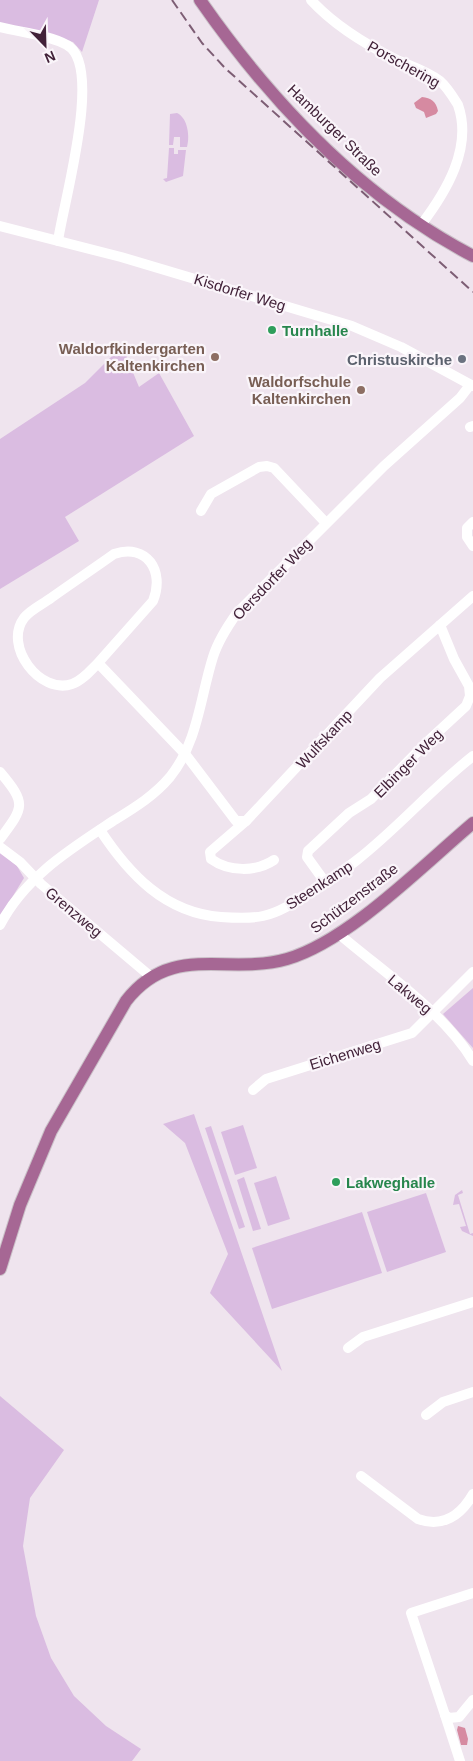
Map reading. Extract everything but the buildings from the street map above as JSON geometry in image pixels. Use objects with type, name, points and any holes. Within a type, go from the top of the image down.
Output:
[{"type":"main road","name":"Hamburger Straße","points":[[200,0],[227,39],[320,142],[366,185],[421,225],[473,256]]},
{"type":"main road","name":"Schützenstraße","points":[[150,976],[171,967],[258,964],[288,958],[315,948],[339,934],[371,910],[473,823]]},
{"type":"main road","points":[[0,1269],[34,1167],[51,1131],[126,1001],[137,987],[150,976]]},
{"type":"street","name":"Porschering","points":[[311,0],[338,24],[364,42],[440,81],[453,96],[464,117],[466,144],[460,164],[421,225]]},
{"type":"street","points":[[0,27],[68,45],[80,60],[82,72],[80,119],[58,241]]},
{"type":"street","name":"Kisdorfer Weg","points":[[0,226],[132,260],[352,326],[402,347],[471,386]]},
{"type":"street","name":"Oersdorfer Weg","points":[[0,925],[7,912],[35,878],[55,860],[149,798],[169,778],[186,755],[193,738],[214,655],[223,633],[249,599],[384,466],[471,386]]},
{"type":"street","points":[[201,511],[211,494],[259,467],[267,466],[274,468],[326,523]]},
{"type":"street","points":[[473,522],[467,528],[467,537],[473,546]]},
{"type":"street","points":[[127,550],[139,552],[153,567],[158,589],[153,601],[98,663],[73,684],[57,686],[43,682],[24,659],[18,644],[18,631],[24,618],[114,554],[127,550]]},
{"type":"street","name":"Wulfskamp","points":[[274,860],[263,867],[231,868],[221,866],[211,859],[210,852],[246,821],[380,678],[473,596]]},
{"type":"street","name":"Elbinger Weg","points":[[325,882],[308,857],[308,851],[349,813],[371,799],[426,743],[466,706],[470,696],[469,686],[454,659],[440,625]]},
{"type":"street","points":[[98,663],[186,755],[236,821],[246,821]]},
{"type":"street","name":"Steenkamp","points":[[100,830],[124,864],[162,898],[184,910],[208,916],[263,916],[283,910],[358,860],[447,776],[473,756]]},
{"type":"street","points":[[0,772],[14,789],[20,803],[18,814],[0,839]]},
{"type":"street","name":"Grenzweg","points":[[0,847],[150,976]]},
{"type":"street","name":"Lakweg","points":[[339,934],[460,1038],[473,1061]]},
{"type":"street","name":"Eichenweg","points":[[253,1090],[266,1079],[412,1033],[473,972]]},
{"type":"street","points":[[348,1348],[363,1337],[473,1302]]},
{"type":"street","points":[[426,1415],[443,1402],[473,1392]]},
{"type":"street","points":[[361,1476],[425,1521],[440,1522],[453,1518],[460,1512],[473,1494]]},
{"type":"street","points":[[460,1761],[411,1613],[473,1593]]},
{"type":"street","points":[[445,1715],[449,1718],[459,1717],[473,1700]]},
{"type":"shaded area","points":[[0,0],[99,0],[82,52],[73,42],[0,23]]},
{"type":"shaded area","points":[[422,97],[434,102],[438,111],[436,114],[426,118],[424,112],[416,108],[414,103]]},
{"type":"shaded area","points":[[177,113],[181,115],[186,123],[187,147],[180,147],[180,137],[174,137],[173,145],[169,145],[170,114]]},
{"type":"shaded area","points":[[169,148],[174,148],[174,154],[178,154],[178,150],[186,150],[183,176],[166,182],[163,179],[167,178]]},
{"type":"shaded area","points":[[122,346],[139,387],[159,373],[194,436],[65,517],[79,541],[0,589],[0,439],[85,383]]},
{"type":"shaded area","points":[[0,852],[17,866],[24,878],[0,917]]},
{"type":"shaded area","points":[[473,988],[473,1048],[443,1014]]},
{"type":"shaded area","points":[[194,1114],[282,1371],[210,1293],[228,1254],[185,1143],[163,1124]]},
{"type":"shaded area","points":[[243,1125],[257,1168],[235,1175],[221,1132]]},
{"type":"shaded area","points":[[211,1126],[245,1227],[239,1229],[205,1128]]},
{"type":"shaded area","points":[[276,1176],[290,1219],[268,1226],[254,1183]]},
{"type":"shaded area","points":[[244,1177],[261,1229],[253,1231],[237,1180]]},
{"type":"shaded area","points":[[462,1190],[463,1193],[458,1195],[470,1234],[473,1233],[473,1236],[462,1231],[460,1227],[466,1226],[459,1204],[453,1205],[455,1195]]},
{"type":"shaded area","points":[[426,1193],[446,1252],[387,1272],[367,1212]]},
{"type":"shaded area","points":[[362,1212],[382,1273],[272,1309],[252,1248]]},
{"type":"shaded area","points":[[0,1396],[64,1450],[30,1498],[23,1546],[36,1616],[51,1658],[74,1696],[106,1726],[141,1749],[132,1761],[0,1761]]},
{"type":"shaded area","points":[[458,1726],[465,1728],[468,1739],[467,1745],[461,1745],[457,1730]]},
{"type":"railway","points":[[172,0],[202,43],[225,68],[473,292]]},
{"type":"place","name":"Turnhalle","points":[[272,330]]},
{"type":"place","name":"Waldorfkindergarten Kaltenkirchen","points":[[215,357]]},
{"type":"place","name":"Christuskirche","points":[[462,359]]},
{"type":"place","name":"Waldorfschule Kaltenkirchen","points":[[361,390]]},
{"type":"place","name":"Lakweghalle","points":[[336,1182]]}]
